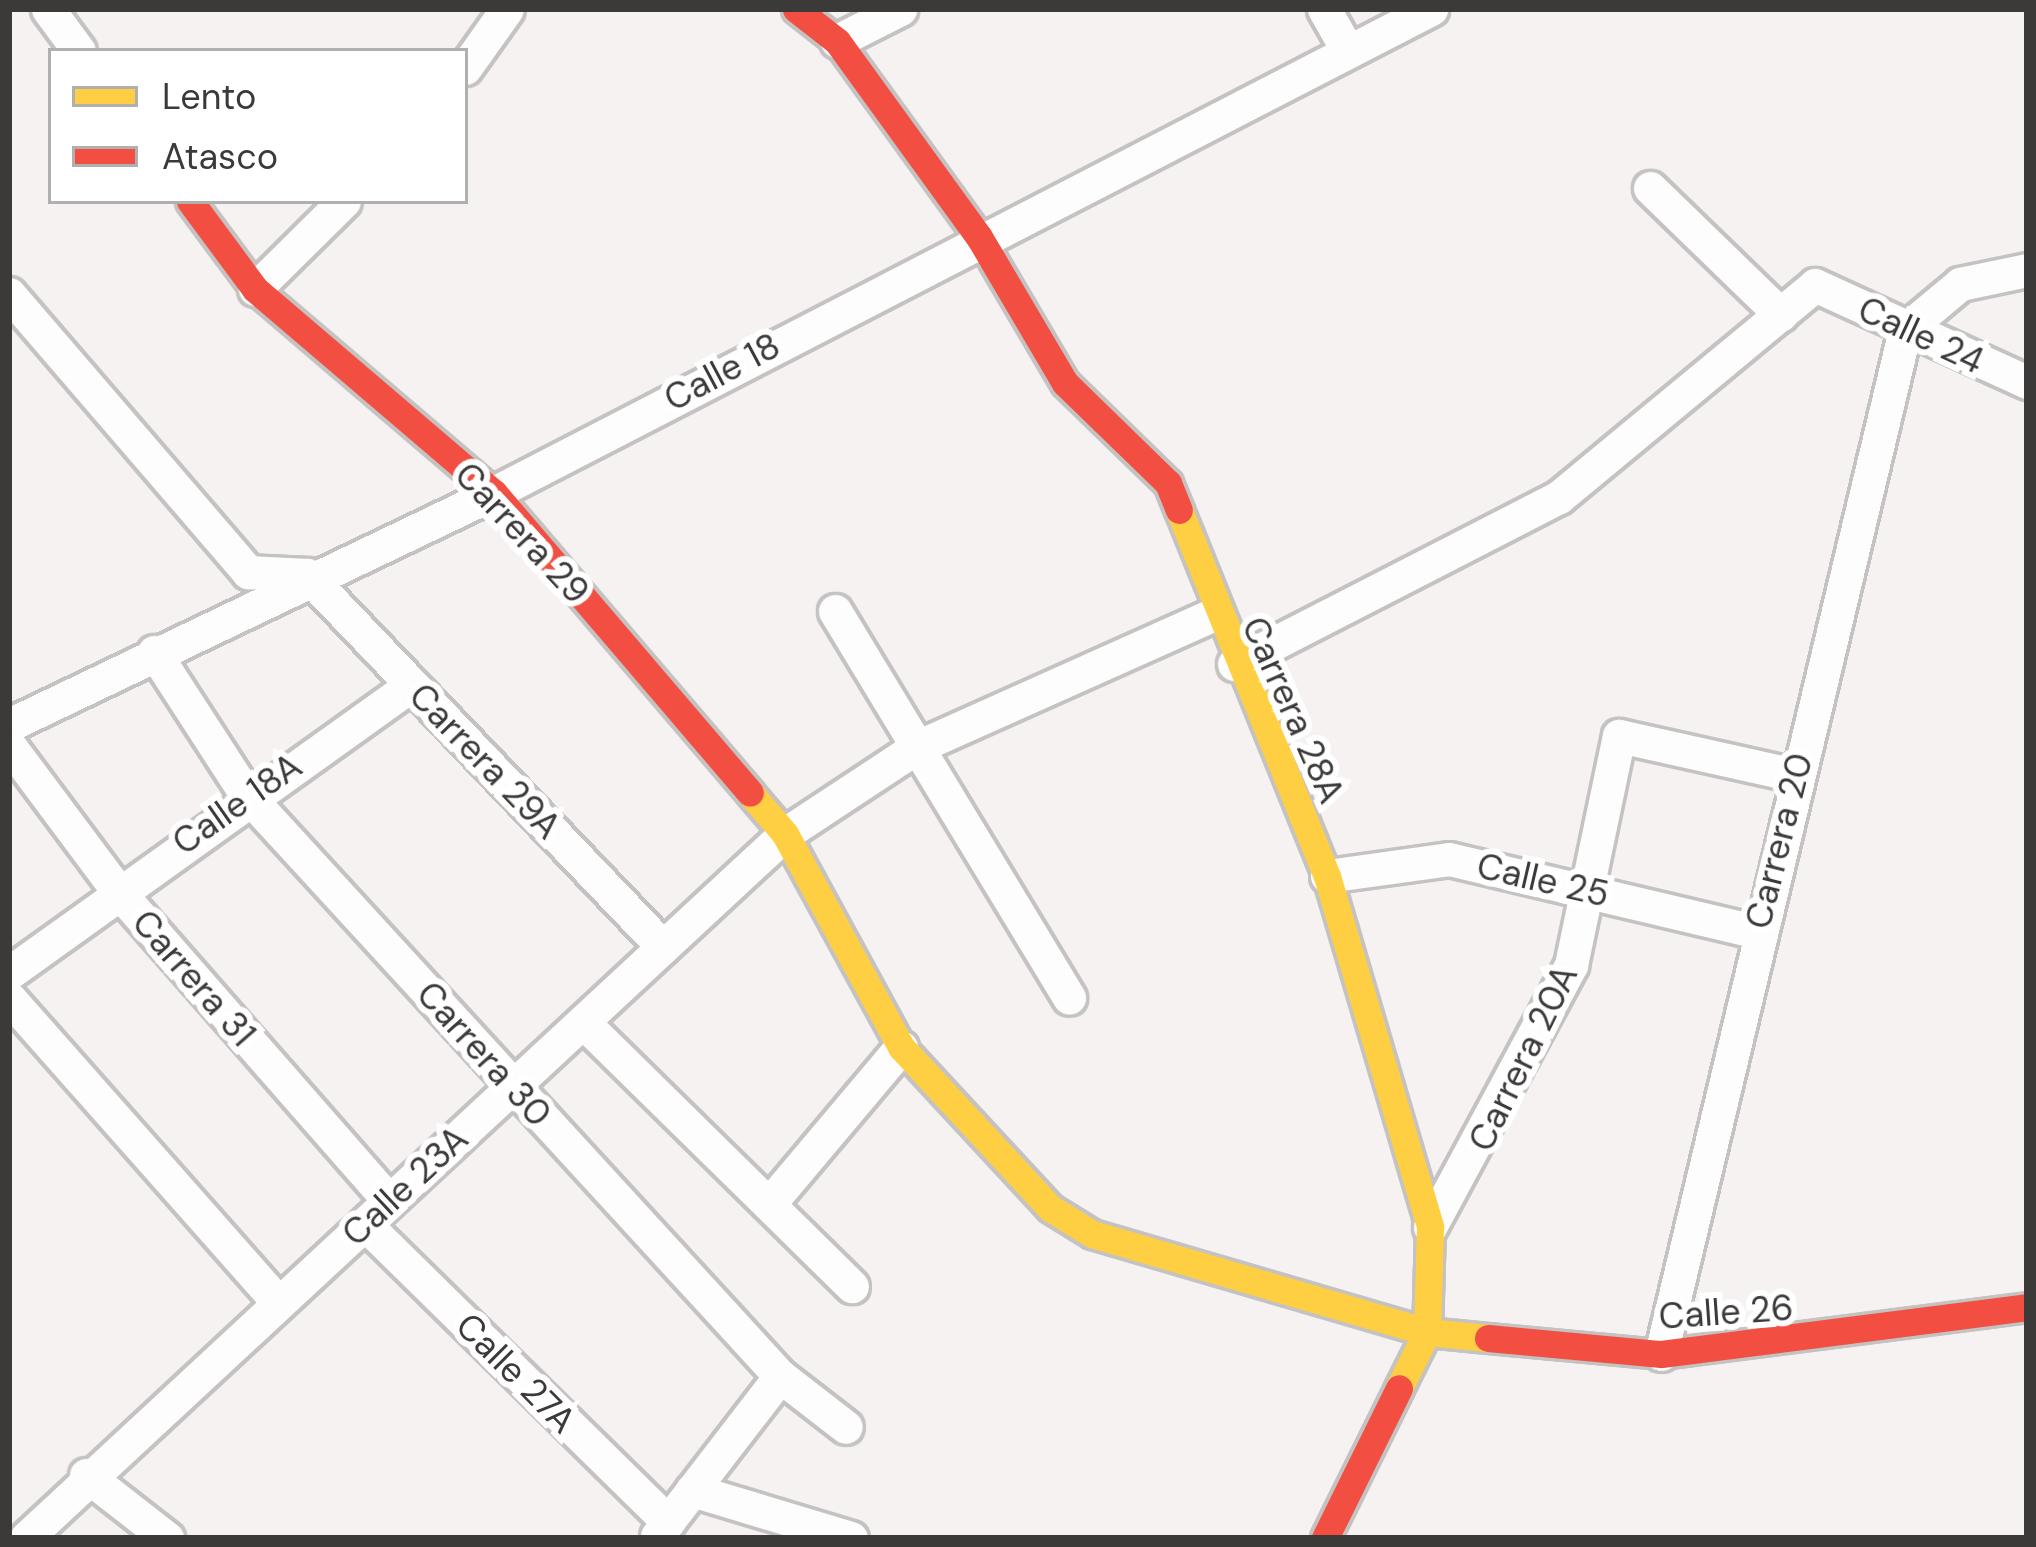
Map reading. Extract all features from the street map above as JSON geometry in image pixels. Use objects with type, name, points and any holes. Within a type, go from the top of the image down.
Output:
[{"type":"street","points":[[48,9],[77,48]]},
{"type":"street","points":[[468,64],[506,9]]},
{"type":"street","name":"Carrera 28A","points":[[796,9],[837,40],[979,237],[1065,383],[1168,483],[1212,614],[1327,876],[1430,1227],[1427,1332],[1325,1538]]},
{"type":"street","points":[[837,40],[900,9]]},
{"type":"street","points":[[1324,9],[1348,51]]},
{"type":"street","name":"Calle 18","points":[[9,725],[307,574],[494,493],[979,237],[1431,9]]},
{"type":"street","points":[[1234,664],[1559,497],[1780,315],[1650,188]]},
{"type":"street","name":"Carrera 29","points":[[192,204],[255,290],[494,493],[784,834],[901,1047]]},
{"type":"street","points":[[255,290],[341,204]]},
{"type":"street","points":[[1905,330],[1960,284],[2027,270]]},
{"type":"street","name":"Calle 24","points":[[1780,315],[1815,285],[2027,382]]},
{"type":"street","points":[[9,294],[248,572],[307,574]]},
{"type":"street","name":"Carrera 20","points":[[1660,1354],[1757,932],[1905,330]]},
{"type":"street","name":"Carrera 29A","points":[[307,574],[663,947]]},
{"type":"street","points":[[835,611],[1069,998]]},
{"type":"street","name":"Calle 23A","points":[[26,1538],[86,1475],[279,1303],[784,834],[917,747],[1212,614]]},
{"type":"street","name":"Carrera 30","points":[[154,652],[247,794],[780,1376],[847,1427]]},
{"type":"street","name":"Calle 18A","points":[[9,974],[247,794],[412,685]]},
{"type":"street","name":"Carrera 20A","points":[[1430,1227],[1571,965],[1619,736],[1796,775]]},
{"type":"street","name":"Carrera 31","points":[[9,745],[118,890],[377,1212]]},
{"type":"street","name":"Calle 25","points":[[1327,876],[1449,859],[1757,932]]},
{"type":"street","points":[[9,998],[279,1303]]},
{"type":"street","points":[[583,1022],[852,1286]]},
{"type":"street","points":[[769,1204],[901,1047]]},
{"type":"street","name":"Calle 26","points":[[901,1047],[1050,1208],[1092,1234],[1427,1332],[1660,1354],[2027,1307]]},
{"type":"street","name":"Calle 27A","points":[[377,1212],[662,1530]]},
{"type":"street","points":[[662,1530],[780,1376]]},
{"type":"street","points":[[86,1475],[167,1538]]},
{"type":"street","points":[[692,1490],[850,1538]]},
{"type":"traffic: slow","points":[[1179,510],[1327,876],[1430,1227],[1427,1332],[1399,1388]]},
{"type":"traffic: slow","points":[[750,793],[785,834],[901,1047],[1050,1208],[1092,1234],[1427,1332],[1488,1338]]},
{"type":"traffic: jam","points":[[796,9],[837,41],[979,237],[1065,383],[1168,483],[1179,510]]},
{"type":"traffic: jam","points":[[192,204],[255,289],[494,493],[750,793]]},
{"type":"traffic: jam","points":[[1488,1338],[1661,1354],[2027,1307]]},
{"type":"traffic: jam","points":[[1325,1538],[1399,1388]]}]
